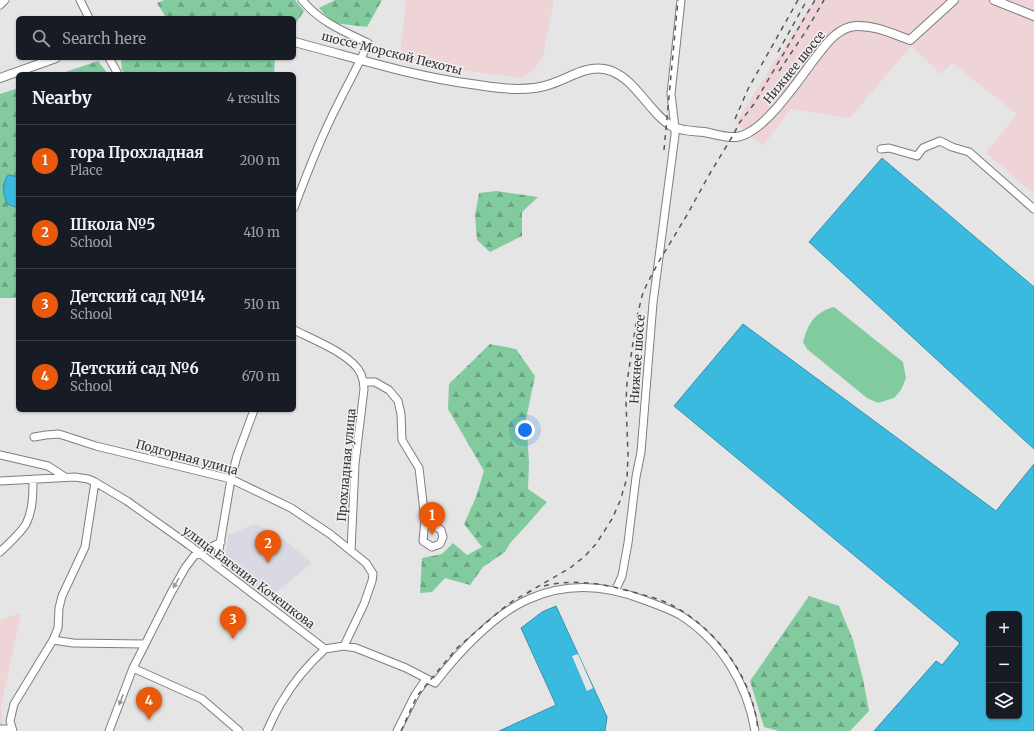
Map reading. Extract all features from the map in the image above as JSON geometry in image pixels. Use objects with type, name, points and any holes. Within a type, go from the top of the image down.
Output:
[{"type":"main road","name":"Нижнее шоссе","points":[[675,128],[732,137],[740,136],[753,131],[773,112],[826,44],[843,29],[856,26],[865,26],[882,30],[910,40],[954,0]]},
{"type":"main road","points":[[994,0],[1034,16]]},
{"type":"main road","name":"шоссе Морской Пехоты","points":[[296,43],[441,80],[515,89],[551,85],[579,72],[592,69],[605,69],[614,72],[625,80],[656,113],[675,128]]},
{"type":"main road","points":[[17,72],[50,60]]},
{"type":"main road","points":[[0,78],[16,72]]},
{"type":"street","points":[[0,5],[5,0]]},
{"type":"street","points":[[80,0],[88,16]]},
{"type":"street","points":[[296,203],[309,167],[368,43],[333,27],[310,10],[302,0]]},
{"type":"street","name":"Нижнее шоссе","points":[[615,591],[622,576],[628,544],[636,477],[641,452],[653,303],[675,128],[671,94],[681,0]]},
{"type":"street","points":[[110,60],[117,72]]},
{"type":"street","points":[[881,149],[889,148],[917,156],[923,148],[940,141],[952,147],[969,152],[1034,209]]},
{"type":"street","points":[[296,331],[341,354],[354,364],[361,373],[364,382],[375,382],[389,390],[398,401],[401,414],[402,440],[419,468],[425,520]]},
{"type":"street","name":"Прохладная улица","points":[[351,551],[355,464],[364,382]]},
{"type":"street","points":[[218,567],[218,556],[231,479],[237,456],[253,412]]},
{"type":"street","name":"Подгорная улица","points":[[34,437],[59,434],[96,446],[231,479],[291,508],[330,534],[366,563],[373,574],[364,604],[344,646]]},
{"type":"street","points":[[0,455],[48,466],[65,477]]},
{"type":"street","name":"улица Евгения Кочешкова","points":[[0,481],[65,477],[82,478],[95,482],[127,501],[200,553],[325,649]]},
{"type":"street","points":[[0,552],[25,525],[32,500],[33,480]]},
{"type":"street","points":[[0,729],[13,730],[10,721],[14,704],[53,640],[58,628],[59,608],[62,596],[85,547],[95,482]]},
{"type":"street","points":[[109,731],[133,668],[144,644],[189,560],[221,542]]},
{"type":"street","points":[[266,731],[282,701],[310,663],[325,649],[344,646],[364,651],[406,668],[435,683],[454,658],[484,630],[511,609],[530,598],[557,590],[569,588],[597,588],[615,591],[643,600],[679,615],[701,631],[715,644],[740,680],[749,702],[755,731]]},
{"type":"street","points":[[53,640],[72,643],[144,644]]},
{"type":"street","points":[[133,668],[202,699],[239,731]]},
{"type":"street","points":[[397,731],[415,695],[426,679]]},
{"type":"shaded area","points":[[406,0],[554,0],[543,57],[534,70],[521,78],[426,65],[400,57]]},
{"type":"shaded area","points":[[814,0],[1034,0],[1034,194],[986,153],[1017,114],[952,63],[941,74],[911,46],[850,118],[791,109],[763,146],[735,124]]},
{"type":"shaded area","points":[[254,524],[271,531],[286,541],[312,563],[265,601],[229,573],[225,563],[228,535]]},
{"type":"shaded area","points":[[21,613],[1,707],[3,726],[0,726],[0,620]]},
{"type":"green space","points":[[164,0],[295,0],[304,11],[296,23],[296,16],[165,16],[157,3]]},
{"type":"green space","points":[[335,0],[382,0],[367,27],[334,23],[319,8]]},
{"type":"green space","points":[[121,60],[275,60],[274,72],[124,72]]},
{"type":"green space","points":[[98,61],[106,72],[65,72]]},
{"type":"green space","points":[[16,89],[16,298],[0,298],[0,94]]},
{"type":"green space","points":[[496,191],[538,197],[522,212],[522,236],[490,252],[477,240],[475,215],[479,193]]},
{"type":"green space","points":[[834,307],[903,362],[906,378],[901,390],[894,398],[878,403],[867,398],[807,349],[803,342],[807,329],[813,319],[827,309]]},
{"type":"green space","points":[[490,344],[516,349],[535,376],[526,419],[529,462],[528,489],[547,502],[510,543],[505,552],[483,567],[470,585],[445,578],[432,592],[420,593],[422,558],[442,554],[453,543],[467,555],[482,547],[464,524],[476,497],[484,471],[448,409],[449,384]]},
{"type":"green space","points":[[809,596],[839,606],[853,640],[869,711],[850,731],[779,731],[764,727],[750,681]]},
{"type":"water","points":[[882,158],[1034,287],[1034,449],[809,242]]},
{"type":"water","points":[[7,176],[16,177],[16,207],[7,204],[4,183]]},
{"type":"water","points":[[743,324],[996,511],[1034,464],[1034,731],[874,731],[936,661],[942,665],[960,643],[674,406]]},
{"type":"water","points":[[556,606],[607,717],[605,731],[499,731],[556,705],[521,628],[542,612]]},
{"type":"pier","points":[[578,654],[593,688],[587,691],[572,656]]},
{"type":"railway","points":[[664,150],[678,0]]},
{"type":"railway","points":[[735,119],[748,89],[798,0]]},
{"type":"railway","points":[[778,52],[807,0]]},
{"type":"railway","points":[[527,593],[570,568],[585,556],[596,544],[612,519],[620,501],[627,478],[627,382],[637,317],[642,296],[658,263],[709,175],[740,122],[754,104],[815,0]]},
{"type":"railway","points":[[779,71],[806,31],[824,0]]},
{"type":"railway","points":[[544,586],[574,582],[615,588],[651,597],[677,608],[693,618],[720,645],[732,660],[742,677],[750,694],[758,731]]},
{"type":"railway","points":[[401,731],[417,696],[457,648],[502,609],[514,600],[531,591]]},
{"type":"place","name":"гора Прохладная","points":[[432,535]]},
{"type":"place","name":"Школа №5","points":[[268,563]]},
{"type":"place","name":"Детский сад №14","points":[[233,639]]},
{"type":"place","name":"Детский сад №6","points":[[149,720]]}]
